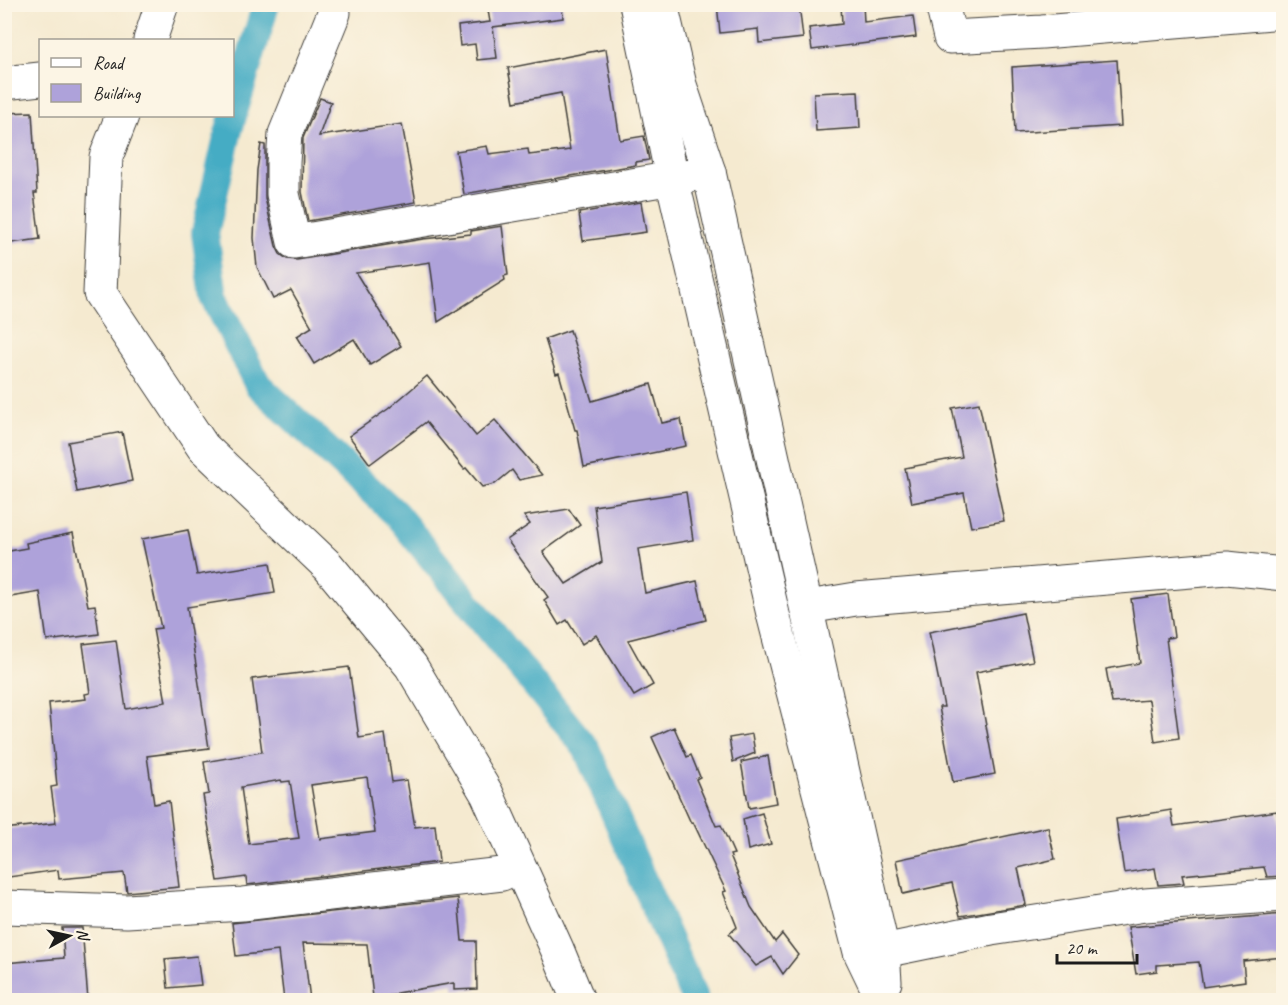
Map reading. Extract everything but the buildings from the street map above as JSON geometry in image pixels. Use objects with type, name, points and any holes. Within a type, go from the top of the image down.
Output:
[{"type":"street","points":[[150,39],[162,4]]},
{"type":"street","points":[[636,4],[672,178],[776,626],[860,952],[885,1000]]},
{"type":"street","points":[[661,4],[680,85],[709,172],[808,607],[883,951],[885,1000]]},
{"type":"street","points":[[942,4],[950,37],[1042,32],[1284,12]]},
{"type":"street","points":[[334,13],[285,134],[283,194],[294,242],[709,172]]},
{"type":"street","points":[[4,83],[39,79]]},
{"type":"street","points":[[122,117],[106,157],[100,293],[203,447],[328,566],[411,666],[487,794],[578,1000]]},
{"type":"street","points":[[808,607],[856,599],[1227,568],[1284,574]]},
{"type":"street","points":[[4,907],[127,911],[243,904],[502,874]]},
{"type":"street","points":[[883,951],[991,929],[1144,905],[1284,895]]},
{"type":"waterway","points":[[234,113],[266,4]]},
{"type":"waterway","points":[[233,117],[205,233],[214,297],[258,385],[396,514],[586,748],[695,1000]]}]
